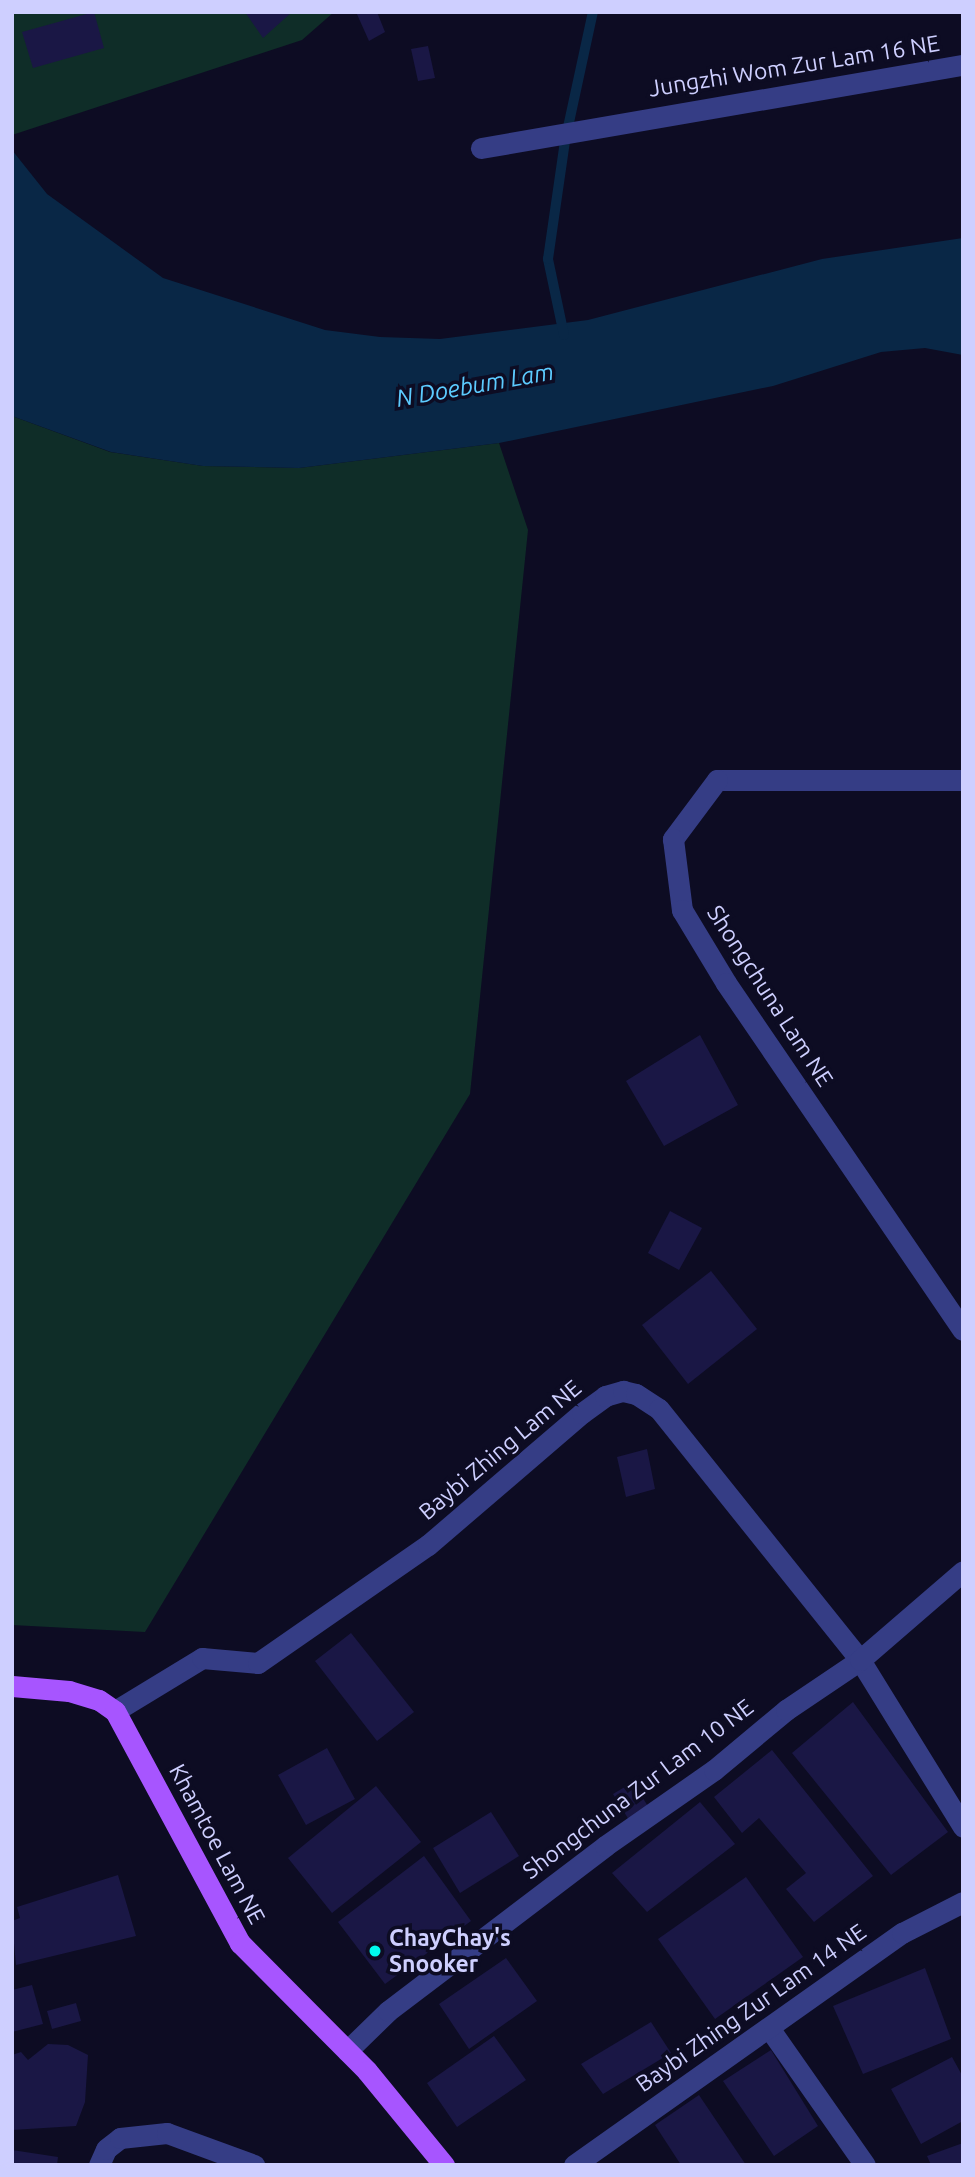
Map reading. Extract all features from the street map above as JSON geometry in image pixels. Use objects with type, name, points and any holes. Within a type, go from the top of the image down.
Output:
[{"type":"main road","points":[[12,1686],[69,1691],[99,1700],[115,1711]]},
{"type":"main road","name":"Khamtoe Lam NE","points":[[115,1711],[240,1943],[347,2051],[444,2165]]},
{"type":"street","name":"Jungzhi Wom Zur Lam 16 NE","points":[[481,148],[634,119],[963,65]]},
{"type":"street","name":"Shongchuna Lam NE","points":[[963,780],[717,780],[673,839],[682,910],[726,983],[963,1330]]},
{"type":"street","name":"Baybi Zhing Lam NE","points":[[115,1711],[202,1658],[258,1663],[428,1545],[582,1413],[605,1396],[623,1391],[636,1394],[659,1409],[860,1660],[963,1827]]},
{"type":"street","name":"Shongchuna Zur Lam 10 NE","points":[[347,2051],[388,2011],[594,1854],[714,1770],[786,1710],[860,1660],[963,1570]]},
{"type":"street","name":"Baybi Zhing Zur Lam 14 NE","points":[[574,2165],[902,1933],[963,1902]]},
{"type":"street","points":[[769,2028],[865,2165]]},
{"type":"street","points":[[99,2165],[106,2149],[120,2138],[167,2133],[254,2165]]},
{"type":"green space","points":[[12,12],[334,12],[302,40],[12,135]]},
{"type":"green space","points":[[12,416],[110,452],[203,466],[299,468],[499,443],[528,530],[470,1094],[145,1632],[12,1625]]},
{"type":"water","name":"N Doebum Lam","points":[[12,150],[47,194],[163,278],[325,330],[380,337],[440,339],[588,320],[822,259],[963,238],[963,355],[925,348],[881,352],[773,386],[499,443],[299,468],[203,466],[111,452],[12,416]]},
{"type":"building","points":[[94,12],[104,48],[33,68],[22,32]]},
{"type":"building","points":[[245,12],[292,12],[263,38]]},
{"type":"building","points":[[356,12],[377,12],[385,32],[369,41]]},
{"type":"building","points":[[428,46],[435,78],[418,81],[411,49]]},
{"type":"building","points":[[700,1035],[738,1105],[664,1146],[626,1081]]},
{"type":"building","points":[[670,1211],[702,1228],[679,1270],[648,1253]]},
{"type":"building","points":[[711,1271],[757,1329],[688,1384],[642,1325]]},
{"type":"building","points":[[647,1449],[655,1489],[626,1497],[617,1457]]},
{"type":"building","points":[[351,1633],[414,1712],[377,1741],[315,1661]]},
{"type":"building","points":[[853,1702],[948,1832],[891,1875],[792,1753]]},
{"type":"building","points":[[327,1748],[355,1799],[306,1825],[278,1775]]},
{"type":"building","points":[[772,1750],[873,1876],[814,1922],[786,1889],[806,1873],[759,1818],[742,1833],[714,1797]]},
{"type":"building","points":[[633,1782],[649,1808],[629,1820],[613,1794]]},
{"type":"building","points":[[376,1786],[421,1842],[332,1913],[288,1858]]},
{"type":"building","points":[[700,1802],[735,1844],[647,1912],[612,1873]]},
{"type":"building","points":[[491,1812],[519,1856],[460,1893],[433,1848]]},
{"type":"building","points":[[424,1856],[471,1921],[385,1984],[338,1922]]},
{"type":"building","points":[[118,1875],[136,1936],[16,1965],[12,1921],[20,1918],[17,1907]]},
{"type":"building","points":[[746,1877],[803,1957],[715,2019],[658,1939]]},
{"type":"building","points":[[506,1958],[537,2001],[469,2049],[439,2004]]},
{"type":"building","points":[[925,1968],[951,2039],[863,2074],[833,2006]]},
{"type":"building","points":[[32,1985],[43,2024],[12,2032],[12,1990]]},
{"type":"building","points":[[76,2003],[81,2021],[52,2029],[47,2011]]},
{"type":"building","points":[[651,2022],[671,2053],[603,2094],[581,2064]]},
{"type":"building","points":[[494,2036],[526,2080],[457,2127],[427,2083]]},
{"type":"building","points":[[48,2044],[68,2045],[88,2055],[85,2102],[76,2126],[12,2130],[12,2055],[21,2052],[28,2060]]},
{"type":"building","points":[[771,2050],[818,2126],[774,2156],[723,2081]]},
{"type":"building","points":[[952,2057],[963,2077],[963,2121],[921,2144],[891,2089]]},
{"type":"building","points":[[699,2095],[746,2165],[681,2165],[655,2125]]},
{"type":"building","points":[[963,2143],[963,2165],[931,2165],[927,2156]]},
{"type":"building","points":[[12,2150],[58,2157],[57,2165],[12,2165]]},
{"type":"waterway","points":[[564,335],[548,259],[565,141],[593,12]]},
{"type":"place","name":"ChayChay's Snooker","points":[[375,1951]]}]
